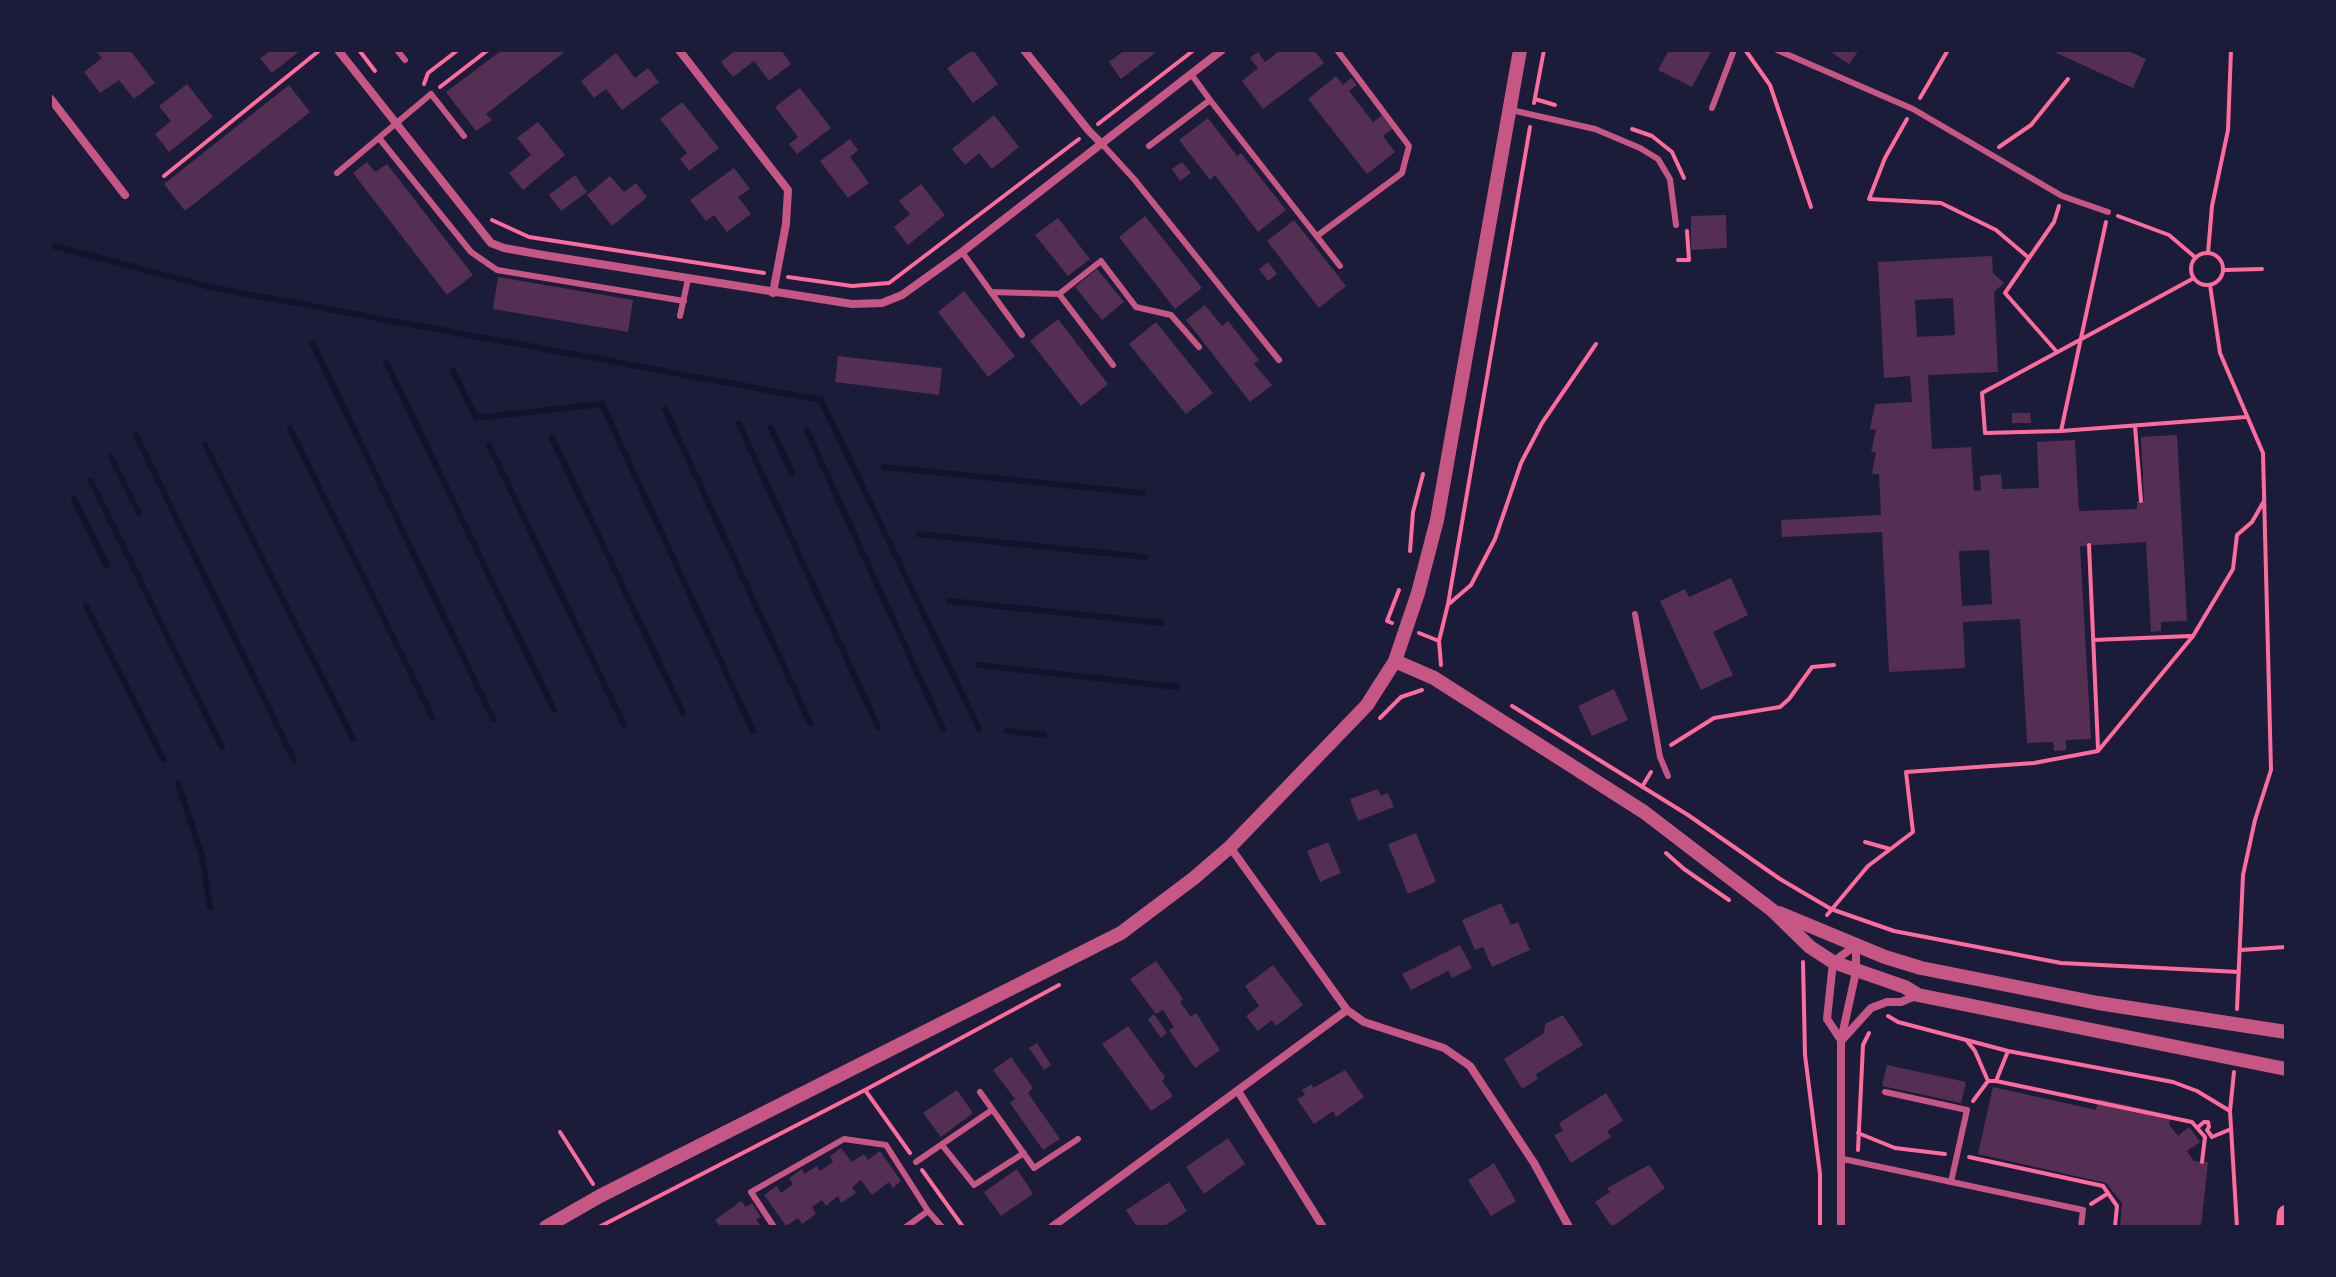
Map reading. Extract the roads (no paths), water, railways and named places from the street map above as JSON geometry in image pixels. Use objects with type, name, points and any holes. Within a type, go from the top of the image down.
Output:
[{"type":"main road","points":[[2285,1227],[2286,1214]]},
{"type":"street","points":[[338,50],[491,243],[504,248],[852,304],[882,303],[902,295],[1222,50]]},
{"type":"street","points":[[679,50],[788,190],[786,224],[773,293]]},
{"type":"street","points":[[1024,50],[1102,144]]},
{"type":"street","points":[[546,1227],[600,1196],[1121,933],[1230,847],[1367,705],[1395,661],[1418,593],[1437,520],[1507,109],[1520,50]]},
{"type":"street","points":[[50,98],[125,195]]},
{"type":"street","points":[[1395,661],[1434,678],[1644,812],[1772,910],[1810,947],[1833,962],[1905,987],[1918,995],[2286,1069]]},
{"type":"street","points":[[1230,847],[1347,1010],[1364,1022],[1444,1048],[1470,1066],[1534,1163],[1569,1227]]},
{"type":"street","points":[[1772,910],[1909,965],[2098,1003],[2286,1032]]},
{"type":"street","points":[[1841,1040],[1827,1019],[1828,993],[1833,962],[1856,945]]},
{"type":"street","points":[[1841,1227],[1841,1040],[1856,972],[1856,945]]},
{"type":"street","points":[[1841,1040],[1871,1008],[1918,995]]},
{"type":"street","points":[[1052,1227],[1347,1010]]},
{"type":"street","points":[[1238,1091],[1323,1227]]},
{"type":"lane","points":[[397,50],[405,60]]},
{"type":"lane","points":[[1317,236],[1402,173],[1409,146],[1337,50]]},
{"type":"lane","points":[[1712,108],[1734,50]]},
{"type":"lane","points":[[1777,50],[1913,109],[2062,196],[2108,212]]},
{"type":"lane","points":[[1191,74],[1340,266]]},
{"type":"lane","points":[[337,173],[431,94],[464,136]]},
{"type":"lane","points":[[1149,146],[1210,100]]},
{"type":"lane","points":[[1507,109],[1595,129],[1658,159],[1670,179],[1676,225]]},
{"type":"lane","points":[[379,138],[471,252],[497,270],[684,301]]},
{"type":"lane","points":[[1102,144],[1134,179],[1279,360]]},
{"type":"lane","points":[[962,252],[1022,335]]},
{"type":"lane","points":[[991,292],[1059,294],[1101,261],[1136,307],[1171,315],[1199,347]]},
{"type":"lane","points":[[680,316],[688,279]]},
{"type":"lane","points":[[1059,294],[1113,365]]},
{"type":"lane","points":[[1635,614],[1660,757],[1668,776]]},
{"type":"lane","points":[[980,1092],[1034,1168],[1078,1139]]},
{"type":"lane","points":[[1885,1092],[1967,1110],[1951,1182]]},
{"type":"lane","points":[[916,1162],[992,1110]]},
{"type":"lane","points":[[774,1227],[751,1192],[844,1139],[886,1145],[928,1211],[942,1227]]},
{"type":"lane","points":[[942,1145],[974,1185],[1024,1153]]},
{"type":"lane","points":[[1843,1159],[2083,1210],[2081,1227]]},
{"type":"lane","points":[[906,1227],[928,1211]]},
{"type":"waterway","points":[[50,245],[214,288],[821,400],[979,729]]},
{"type":"waterway","points":[[313,344],[493,719]]},
{"type":"waterway","points":[[386,362],[554,710]]},
{"type":"waterway","points":[[453,371],[476,418],[602,404],[753,731]]},
{"type":"waterway","points":[[665,409],[810,723]]},
{"type":"waterway","points":[[739,424],[878,727]]},
{"type":"waterway","points":[[771,428],[792,473]]},
{"type":"waterway","points":[[290,429],[433,718]]},
{"type":"waterway","points":[[807,431],[943,729]]},
{"type":"waterway","points":[[136,435],[294,760]]},
{"type":"waterway","points":[[552,438],[683,713]]},
{"type":"waterway","points":[[205,445],[353,739]]},
{"type":"waterway","points":[[489,445],[624,725]]},
{"type":"waterway","points":[[111,457],[139,513]]},
{"type":"waterway","points":[[884,467],[1143,493]]},
{"type":"waterway","points":[[91,481],[222,747]]},
{"type":"waterway","points":[[74,499],[107,566]]},
{"type":"waterway","points":[[918,534],[1145,557]]},
{"type":"waterway","points":[[949,601],[1162,623]]},
{"type":"waterway","points":[[86,606],[163,759]]},
{"type":"waterway","points":[[978,665],[1177,687]]},
{"type":"waterway","points":[[1007,731],[1044,735]]},
{"type":"waterway","points":[[178,783],[202,856],[210,907]]}]
